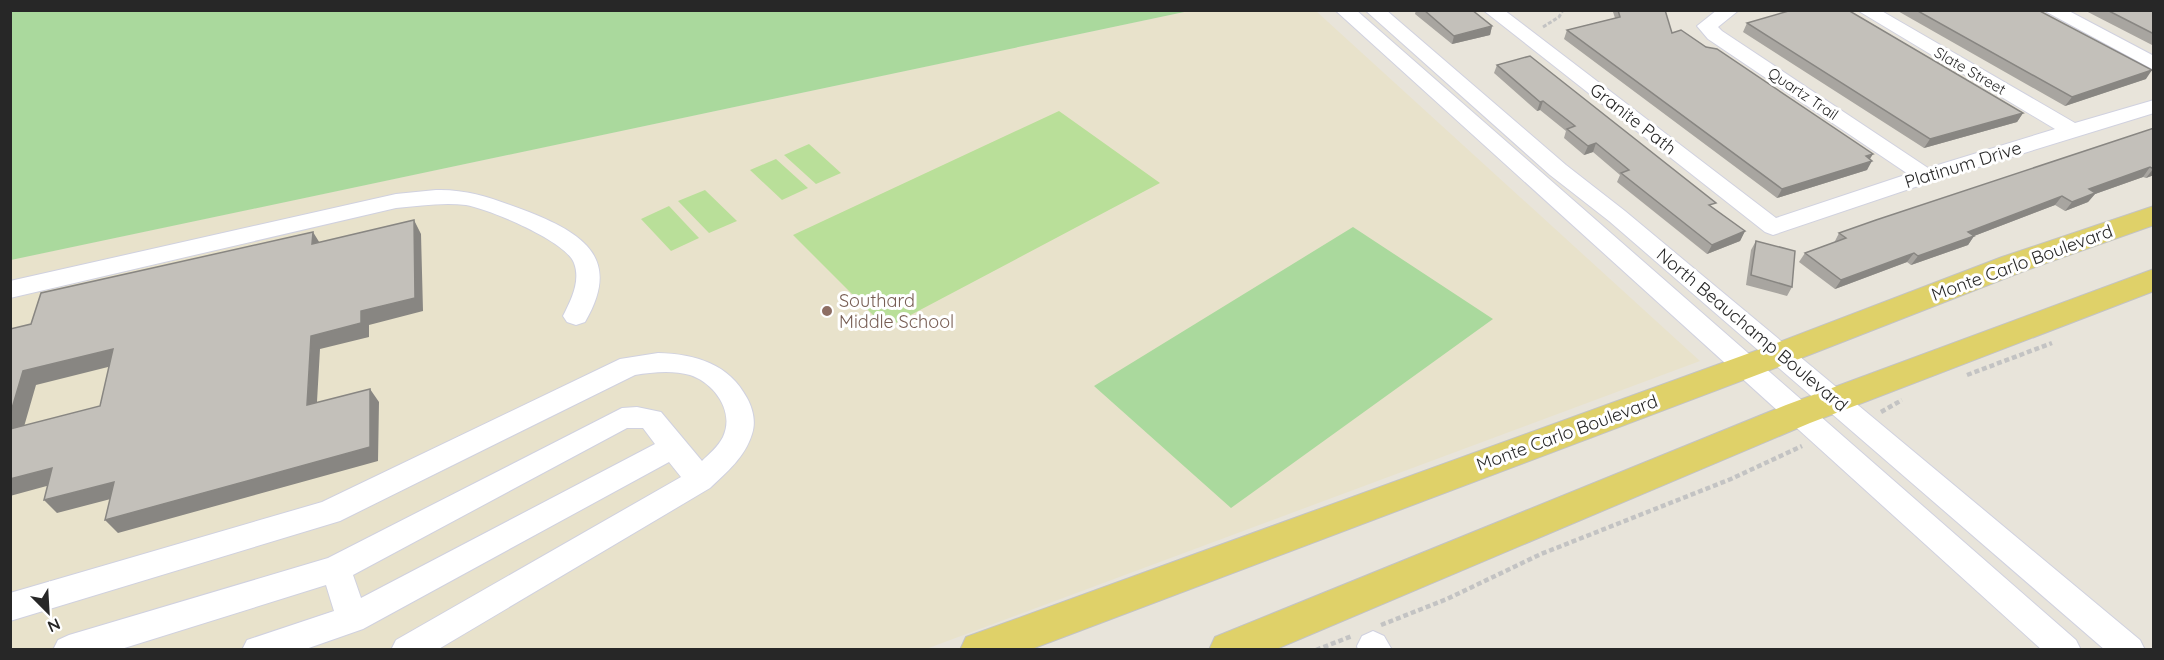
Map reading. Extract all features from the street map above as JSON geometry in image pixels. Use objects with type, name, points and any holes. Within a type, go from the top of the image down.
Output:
[{"type":"main road","name":"Monte Carlo Boulevard","points":[[990,648],[2013,264],[2154,215]]},
{"type":"main road","points":[[1229,650],[1798,414],[2154,279]]},
{"type":"street","name":"North Beauchamp Boulevard","points":[[1344,10],[1762,360],[1834,400],[2129,650]]},
{"type":"street","name":"North Beauchamp Boulevard","points":[[1374,10],[1558,170],[1617,216],[1762,360],[1798,414],[2066,650]]},
{"type":"street","name":"Granite Path","points":[[1492,10],[1773,227]]},
{"type":"street","name":"Quartz Trail","points":[[1730,10],[1706,26],[1715,35],[1925,176]]},
{"type":"street","name":"Slate Street","points":[[1866,10],[2073,131]]},
{"type":"street","points":[[2052,10],[2154,64]]},
{"type":"street","name":"Platinum Drive","points":[[1773,227],[1925,176],[2073,131],[2148,113]]},
{"type":"street","points":[[10,290],[396,201],[451,198],[474,200],[556,230],[570,239],[582,252],[589,267],[590,284],[576,316]]},
{"type":"street","points":[[10,607],[330,512],[612,372],[645,363],[669,362],[702,368],[723,382],[736,401],[740,422],[738,434],[730,449],[700,480],[407,650]]},
{"type":"street","points":[[69,650],[336,569],[622,418],[651,419],[700,480]]},
{"type":"street","points":[[258,650],[352,619],[673,447]]},
{"type":"street","points":[[336,569],[352,619]]},
{"type":"path","points":[[1539,28],[1558,17],[1563,10]]},
{"type":"path","points":[[1962,375],[1974,375],[2058,341]]},
{"type":"path","points":[[1888,418],[1881,412],[1908,396]]},
{"type":"path","points":[[1316,650],[1370,639],[1541,554],[1731,479],[1794,450]]},
{"type":"shaded area","name":"Southard Middle School","points":[[1189,11],[1316,11],[1700,361],[926,649],[11,649],[10,260]]},
{"type":"green space","points":[[11,10],[1189,10],[1189,11],[11,260]]},
{"type":"green space","points":[[1059,111],[1160,183],[886,328],[793,235]]},
{"type":"green space","points":[[809,144],[841,173],[816,184],[784,155]]},
{"type":"green space","points":[[776,159],[808,188],[782,200],[750,170]]},
{"type":"green space","points":[[705,190],[737,221],[709,233],[678,201]]},
{"type":"green space","points":[[669,206],[699,238],[671,251],[641,219]]},
{"type":"green space","points":[[1353,227],[1493,319],[1231,508],[1094,386]]},
{"type":"building","points":[[1424,10],[1472,10],[1492,26],[1454,36]]},
{"type":"building","points":[[1618,10],[1665,10],[1672,33],[1681,30],[1706,47],[1717,49],[1873,154],[1866,156],[1872,161],[1782,189],[1567,30],[1620,17]]},
{"type":"building","points":[[1792,10],[1848,10],[2023,113],[1930,139],[1747,23]]},
{"type":"building","points":[[1916,10],[2038,10],[2152,70],[2072,97]]},
{"type":"building","points":[[2107,10],[2154,10],[2154,34]]},
{"type":"building","points":[[1530,56],[1716,203],[1709,205],[1745,231],[1712,245],[1621,173],[1629,170],[1596,143],[1588,146],[1567,129],[1575,126],[1543,101],[1540,102],[1497,65]]},
{"type":"building","points":[[2154,128],[2154,169],[2150,167],[2089,189],[2095,193],[2072,202],[2062,196],[1968,232],[1974,236],[1918,256],[1914,253],[1841,280],[1805,253],[1846,238],[1839,233]]},
{"type":"building","points":[[414,220],[415,298],[361,311],[361,323],[311,336],[307,405],[370,389],[370,447],[105,520],[114,482],[44,500],[52,468],[10,479],[10,429],[100,406],[113,349],[23,371],[10,415],[10,329],[31,324],[41,293],[313,232],[312,244]]},
{"type":"building","points":[[1756,241],[1795,251],[1792,287],[1751,275]]},
{"type":"place","name":"Southard Middle School","points":[[827,311]]}]
